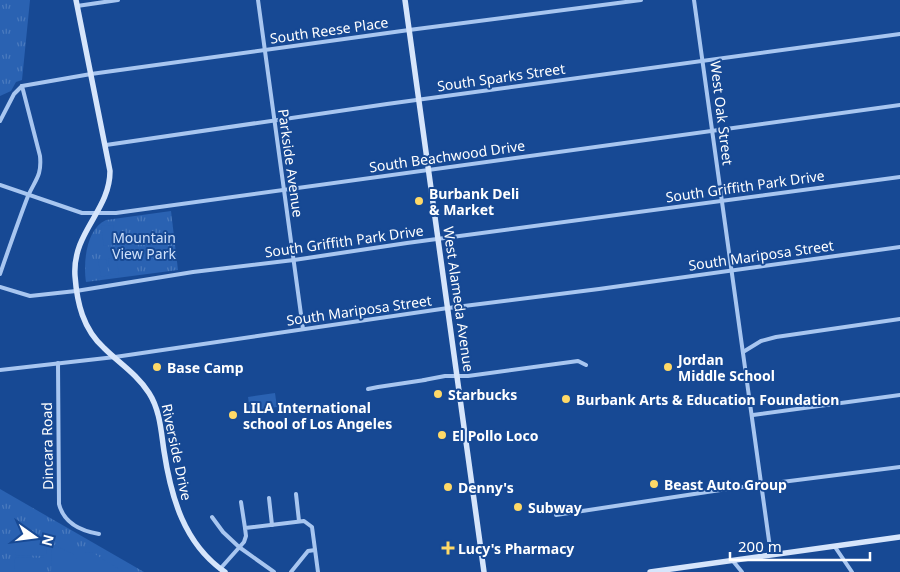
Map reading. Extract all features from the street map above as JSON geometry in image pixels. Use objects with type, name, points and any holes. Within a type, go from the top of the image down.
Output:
[{"type":"main road","name":"West Alameda Avenue","points":[[405,0],[484,572]]},
{"type":"main road","name":"Riverside Drive","points":[[76,3],[110,171],[110,184],[107,192],[84,234],[77,256],[76,291],[84,322],[96,340],[139,379],[153,400],[160,421],[171,491],[179,513],[193,539],[223,570]]},
{"type":"main road","points":[[650,572],[900,537]]},
{"type":"street","points":[[76,3],[118,0]]},
{"type":"street","name":"Parkside Avenue","points":[[258,0],[303,329]]},
{"type":"street","name":"South Reese Place","points":[[22,86],[91,74],[641,0]]},
{"type":"street","name":"West Oak Street","points":[[694,0],[704,61],[771,555]]},
{"type":"street","name":"South Sparks Street","points":[[106,145],[900,34]]},
{"type":"street","points":[[0,121],[14,94],[22,86]]},
{"type":"street","points":[[0,274],[29,195],[39,178],[41,167],[40,156],[22,86]]},
{"type":"street","name":"South Beachwood Drive","points":[[0,185],[82,212],[116,213],[900,105]]},
{"type":"street","name":"South Griffith Park Drive","points":[[0,287],[30,296],[76,291],[186,273],[294,260],[900,177]]},
{"type":"street","name":"South Mariposa Street","points":[[0,370],[114,357],[448,308],[900,247]]},
{"type":"street","points":[[743,352],[761,341],[776,337],[900,319]]},
{"type":"street","points":[[368,389],[424,380],[426,378],[578,361],[586,365]]},
{"type":"street","name":"Dincara Road","points":[[58,363],[59,504],[65,519],[84,531],[99,534]]},
{"type":"street","points":[[753,415],[900,395]]},
{"type":"street","points":[[556,515],[900,467]]},
{"type":"street","points":[[296,494],[300,521]]},
{"type":"street","points":[[269,498],[272,525]]},
{"type":"street","points":[[223,570],[245,540],[241,502]]},
{"type":"street","points":[[212,517],[223,532],[239,547],[274,572]]},
{"type":"street","points":[[245,528],[304,520],[312,527],[318,572]]},
{"type":"street","points":[[835,547],[852,572]]},
{"type":"street","points":[[291,572],[308,551],[315,550]]},
{"type":"street","points":[[733,561],[742,572]]},
{"type":"green space","points":[[0,0],[30,0],[22,80],[16,82],[11,91],[0,96]]},
{"type":"green space","name":"Mountain View Park","points":[[171,211],[178,270],[86,282],[87,247],[99,224],[106,220]]},
{"type":"green space","points":[[113,225],[115,245],[104,246],[101,226]]},
{"type":"green space","points":[[116,257],[119,274],[111,275],[108,259]]},
{"type":"green space","points":[[106,259],[109,275],[101,277],[98,260]]},
{"type":"green space","points":[[275,393],[277,407],[250,411],[248,397]]},
{"type":"green space","points":[[0,489],[144,572],[0,572]]},
{"type":"green space","points":[[17,539],[43,540],[47,542],[46,554],[44,556],[16,555],[15,541]]},
{"type":"green space","points":[[52,544],[73,554],[77,559],[85,552],[93,553],[124,572],[51,572]]},
{"type":"green space","points":[[16,557],[44,558],[46,560],[46,572],[15,572]]},
{"type":"place","name":"Burbank Deli & Market","points":[[419,201]]},
{"type":"place","name":"Base Camp","points":[[157,367]]},
{"type":"place","name":"Jordan Middle School","points":[[668,367]]},
{"type":"place","name":"Starbucks","points":[[438,394]]},
{"type":"place","name":"Burbank Arts & Education Foundation","points":[[566,399]]},
{"type":"place","name":"LILA International school of Los Angeles","points":[[233,415]]},
{"type":"place","name":"El Pollo Loco","points":[[442,435]]},
{"type":"place","name":"Beast Auto Group","points":[[654,484]]},
{"type":"place","name":"Denny's","points":[[448,487]]},
{"type":"place","name":"Subway","points":[[518,507]]},
{"type":"place","name":"Lucy's Pharmacy","points":[[448,548]]}]
